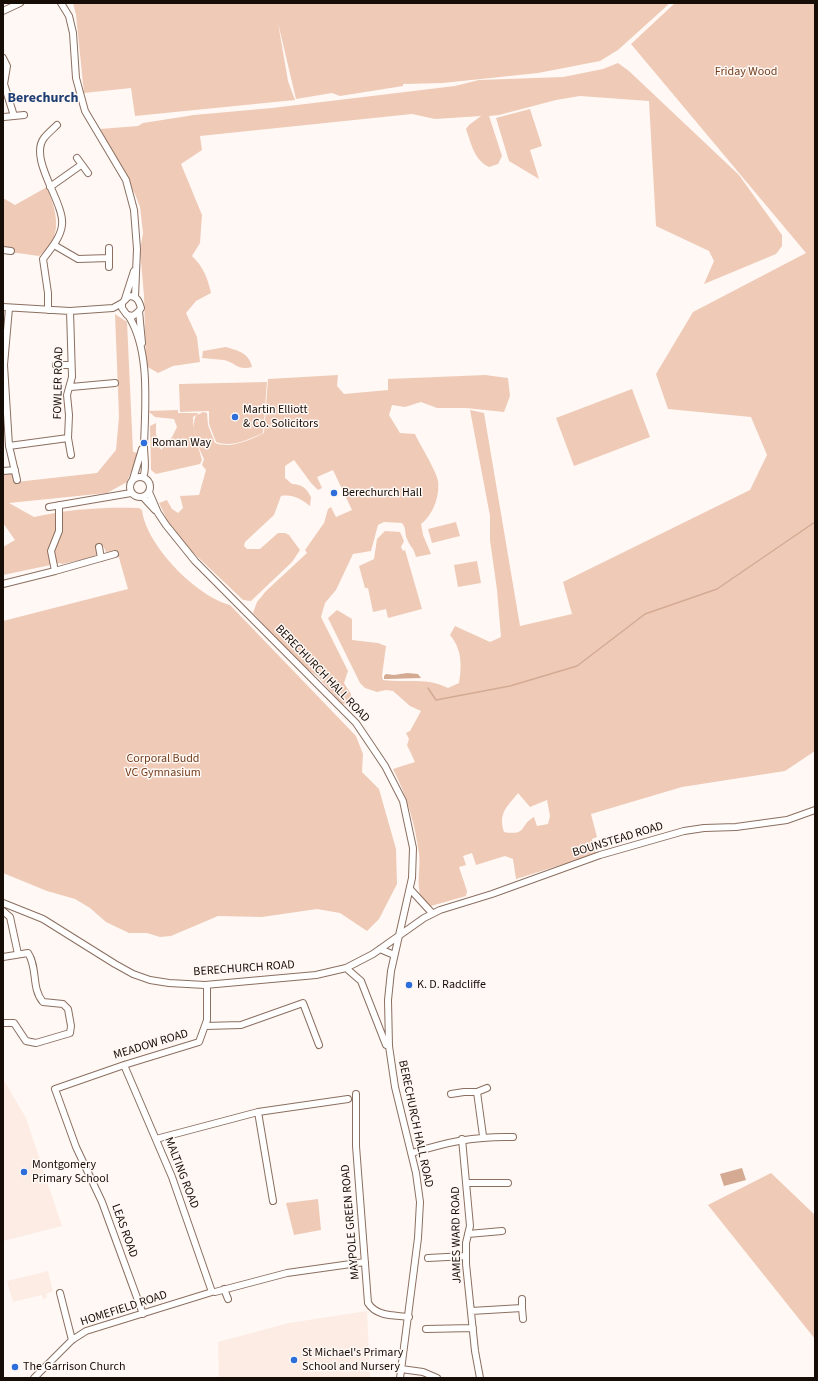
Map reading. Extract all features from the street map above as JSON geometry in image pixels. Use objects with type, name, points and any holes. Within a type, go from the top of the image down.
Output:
[{"type":"street","points":[[3,10],[20,3]]},
{"type":"street","points":[[61,3],[68,16],[73,33],[76,78],[86,111],[126,180],[134,210],[137,241],[135,297]]},
{"type":"street","points":[[3,58],[7,66],[4,84],[14,116]]},
{"type":"street","points":[[4,117],[24,115]]},
{"type":"street","points":[[48,310],[48,293],[43,259],[54,245],[63,224],[60,211],[40,156],[43,139],[57,125]]},
{"type":"street","points":[[77,158],[88,173]]},
{"type":"street","points":[[50,187],[81,165]]},
{"type":"street","points":[[54,245],[78,259],[109,258]]},
{"type":"street","points":[[109,248],[109,267]]},
{"type":"street","points":[[3,250],[11,251]]},
{"type":"street","points":[[136,268],[124,301],[126,314],[136,328],[141,348]]},
{"type":"street","points":[[17,480],[9,446],[4,364],[6,307],[70,311],[113,308],[129,296],[135,297],[140,303],[139,312],[142,331],[141,348],[146,416],[143,477]]},
{"type":"street","points":[[113,308],[116,311],[126,314],[136,315],[139,312]]},
{"type":"street","name":"FOWLER ROAD","points":[[70,311],[70,364],[72,378],[71,387],[67,395],[69,415],[68,438],[71,455]]},
{"type":"street","points":[[56,365],[70,364]]},
{"type":"street","points":[[71,387],[115,384]]},
{"type":"street","points":[[9,446],[68,438]]},
{"type":"street","points":[[133,479],[143,477],[149,483],[150,492],[143,497],[137,497],[131,493],[129,487],[144,446]]},
{"type":"street","points":[[3,471],[15,470]]},
{"type":"street","name":"BERECHURCH HALL ROAD","points":[[150,492],[158,513]]},
{"type":"street","points":[[49,507],[131,493]]},
{"type":"street","name":"BERECHURCH HALL ROAD","points":[[143,497],[158,513],[174,537],[195,561],[352,719],[367,737],[396,786],[404,808],[412,848],[412,878],[394,954],[388,1000],[389,1046],[395,1087],[412,1154],[418,1187],[420,1215],[409,1317],[400,1378]]},
{"type":"street","points":[[55,571],[51,551],[59,531],[59,505]]},
{"type":"street","points":[[99,547],[101,558]]},
{"type":"street","points":[[3,584],[115,554]]},
{"type":"street","name":"BOUNSTEAD ROAD","points":[[398,936],[432,913],[492,894],[600,855],[651,840],[704,828],[736,827],[787,820],[815,810]]},
{"type":"street","points":[[410,889],[432,913]]},
{"type":"street","name":"BERECHURCH ROAD","points":[[3,903],[43,920],[138,976],[169,983],[207,985],[316,975],[346,968],[380,949],[398,936]]},
{"type":"street","points":[[3,912],[10,917],[18,954]]},
{"type":"street","points":[[380,949],[394,954]]},
{"type":"street","points":[[3,957],[28,953],[32,958],[35,972],[34,983],[38,997],[43,1002],[63,1004],[68,1009],[71,1026],[70,1033],[36,1043],[26,1041],[14,1023],[3,1023]]},
{"type":"street","points":[[346,968],[361,981],[380,1034],[386,1045],[389,1046]]},
{"type":"street","name":"MEADOW ROAD","points":[[55,1089],[124,1065],[199,1042],[207,1020],[207,985]]},
{"type":"street","points":[[205,1026],[241,1025],[303,1003],[319,1045]]},
{"type":"street","name":"MALTING ROAD","points":[[124,1065],[172,1177],[214,1292]]},
{"type":"street","points":[[450,1094],[477,1092],[487,1088]]},
{"type":"street","name":"LEAS ROAD","points":[[55,1089],[76,1146],[102,1202],[143,1314]]},
{"type":"street","points":[[477,1092],[483,1136]]},
{"type":"street","name":"MAYPOLE GREEN ROAD","points":[[356,1094],[356,1146],[368,1303],[371,1308],[379,1313],[409,1317]]},
{"type":"street","points":[[156,1139],[258,1112],[348,1099]]},
{"type":"street","points":[[258,1112],[273,1201]]},
{"type":"street","points":[[412,1154],[462,1140],[483,1136],[513,1137]]},
{"type":"street","name":"JAMES WARD ROAD","points":[[462,1140],[470,1226],[466,1256],[471,1311],[480,1378]]},
{"type":"street","points":[[467,1183],[508,1183]]},
{"type":"street","points":[[468,1234],[502,1231]]},
{"type":"street","points":[[488,1232],[489,1240]]},
{"type":"street","points":[[428,1258],[466,1256]]},
{"type":"street","name":"HOMEFIELD ROAD","points":[[34,1378],[72,1340],[86,1332],[224,1289],[287,1273],[366,1262]]},
{"type":"street","points":[[224,1289],[228,1299]]},
{"type":"street","points":[[60,1293],[72,1340]]},
{"type":"street","points":[[522,1298],[523,1319]]},
{"type":"street","points":[[471,1311],[522,1308]]},
{"type":"street","points":[[442,1322],[443,1329]]},
{"type":"street","points":[[426,1329],[473,1328]]},
{"type":"street","points":[[402,1369],[423,1372],[437,1378]]},
{"type":"shaded area","points":[[407,673],[418,674],[421,678],[384,679],[386,674],[394,675]]},
{"type":"shaded area","name":"Montgomery Primary School","points":[[3,1079],[26,1118],[62,1226],[3,1241]]},
{"type":"shaded area","points":[[742,1168],[746,1180],[724,1186],[720,1174]]},
{"type":"shaded area","points":[[48,1271],[53,1291],[46,1294],[47,1298],[43,1299],[42,1295],[13,1302],[7,1281]]},
{"type":"shaded area","name":"St Michael's Primary School and Nursery","points":[[367,1311],[370,1378],[219,1378],[218,1342],[289,1323]]},
{"type":"green space","points":[[73,3],[670,3],[618,50],[600,61],[538,73],[443,83],[403,84],[403,86],[340,96],[332,93],[296,99],[278,23],[288,81],[295,100],[135,116],[131,88],[84,93],[76,15]]},
{"type":"green space","name":"Friday Wood","points":[[675,3],[815,3],[815,751],[785,771],[682,787],[591,814],[597,837],[592,839],[596,854],[516,879],[513,859],[505,856],[476,865],[472,853],[463,856],[466,865],[459,867],[467,891],[466,896],[429,906],[423,902],[419,891],[419,854],[413,821],[402,789],[393,769],[415,762],[407,745],[409,739],[406,733],[410,731],[421,711],[410,706],[393,691],[386,690],[377,692],[365,688],[360,683],[328,618],[337,610],[352,619],[352,640],[378,643],[386,646],[382,676],[383,680],[424,681],[448,688],[459,683],[460,677],[461,664],[459,652],[450,635],[455,626],[490,642],[501,637],[497,590],[490,540],[490,516],[470,410],[484,413],[520,626],[572,614],[563,582],[750,490],[767,455],[751,417],[668,409],[656,374],[693,312],[806,253],[631,44]],"holes":[[[518,793],[530,807],[547,800],[550,816],[548,824],[537,826],[534,817],[529,820],[520,831],[512,833],[504,832],[502,825],[503,815],[507,806]]]},
{"type":"green space","points":[[618,63],[629,71],[739,175],[782,235],[782,246],[776,254],[704,284],[714,261],[709,251],[656,226],[649,101],[580,96],[556,100],[499,115],[489,116],[502,156],[498,164],[489,167],[476,156],[466,129],[481,116],[435,119],[412,114],[200,136],[202,150],[181,164],[202,215],[200,243],[192,256],[204,273],[211,293],[196,301],[186,313],[197,337],[200,362],[173,366],[158,373],[146,366],[144,296],[140,250],[143,233],[140,207],[135,194],[100,129],[138,126],[143,123],[194,115],[272,108],[455,86],[479,80],[563,77],[603,69]]},
{"type":"green space","points":[[530,109],[542,146],[530,150],[539,179],[509,161],[496,118]]},
{"type":"green space","points":[[47,187],[53,206],[56,224],[55,233],[47,249],[39,256],[3,251],[3,198],[15,205]]},
{"type":"green space","name":"Corporal Budd VC Gymnasium","points":[[115,314],[127,322],[133,452],[138,453],[127,482],[107,493],[9,503],[34,517],[61,512],[99,508],[139,508],[142,510],[146,524],[153,538],[175,567],[202,591],[217,600],[230,605],[356,736],[363,754],[362,772],[379,789],[396,849],[397,884],[379,919],[367,931],[340,913],[317,909],[262,917],[218,916],[171,936],[160,937],[147,933],[129,933],[106,922],[90,908],[75,899],[47,891],[3,873],[3,621],[128,589],[117,551],[106,552],[103,546],[98,548],[98,552],[94,557],[3,575],[3,547],[15,540],[3,523],[3,474],[11,473],[16,482],[97,473],[116,450],[119,417]]},
{"type":"green space","points":[[226,347],[243,353],[251,362],[252,367],[243,368],[224,360],[202,358],[203,351]]},
{"type":"green space","points":[[338,375],[337,386],[344,394],[388,390],[388,379],[485,375],[508,378],[510,396],[504,412],[466,408],[437,408],[421,402],[405,407],[392,405],[389,415],[400,433],[415,434],[437,476],[438,493],[435,505],[429,516],[421,524],[423,535],[431,554],[416,557],[409,544],[402,523],[384,522],[378,525],[371,551],[353,554],[336,590],[325,603],[321,617],[348,671],[344,683],[351,694],[351,707],[341,703],[319,678],[299,662],[253,613],[257,602],[266,591],[307,553],[305,550],[324,523],[328,509],[331,507],[336,517],[352,510],[333,470],[317,477],[322,488],[318,490],[294,460],[285,466],[285,478],[292,484],[299,485],[306,489],[311,497],[310,506],[297,498],[281,496],[274,515],[245,542],[244,546],[247,549],[260,549],[278,533],[285,533],[289,535],[300,550],[292,562],[251,601],[243,600],[184,544],[169,524],[159,503],[167,500],[172,509],[178,513],[183,508],[180,496],[199,495],[206,470],[202,465],[204,459],[196,440],[202,460],[200,464],[156,474],[151,470],[150,426],[156,423],[156,434],[161,450],[172,437],[177,427],[174,419],[155,417],[148,411],[178,410],[178,413],[198,413],[197,415],[203,412],[207,413],[208,425],[215,443],[228,445],[240,443],[264,433],[268,379]],"holes":[[[196,415],[194,420],[194,430],[193,417]]]},
{"type":"green space","points":[[267,382],[263,433],[246,440],[228,444],[216,442],[209,424],[209,411],[180,412],[179,384]]},
{"type":"green space","points":[[632,389],[650,437],[574,466],[556,418]]},
{"type":"green space","points":[[456,522],[460,536],[432,543],[428,529]]},
{"type":"green space","points":[[385,531],[400,532],[404,541],[401,547],[403,551],[405,550],[422,609],[388,618],[386,609],[373,612],[368,588],[365,588],[359,566],[374,559],[377,539]]},
{"type":"green space","points":[[477,561],[481,583],[458,587],[454,565]]},
{"type":"green space","points":[[771,1173],[815,1215],[815,1339],[708,1205]]},
{"type":"green space","points":[[318,1199],[321,1230],[294,1235],[286,1203]]},
{"type":"waterway","points":[[428,688],[436,700],[510,686],[577,666],[645,614],[717,589],[815,522]]},
{"type":"place","name":"Martin Elliott & Co. Solicitors","points":[[235,417]]},
{"type":"place","name":"Roman Way","points":[[144,443]]},
{"type":"place","name":"Berechurch Hall","points":[[334,493]]},
{"type":"place","name":"K. D. Radcliffe","points":[[409,985]]},
{"type":"place","name":"Montgomery Primary School","points":[[24,1172]]},
{"type":"place","name":"St Michael's Primary School and Nursery","points":[[294,1360]]},
{"type":"place","name":"The Garrison Church","points":[[15,1367]]},
{"type":"district","name":"Berechurch","points":[[43,99]]}]
